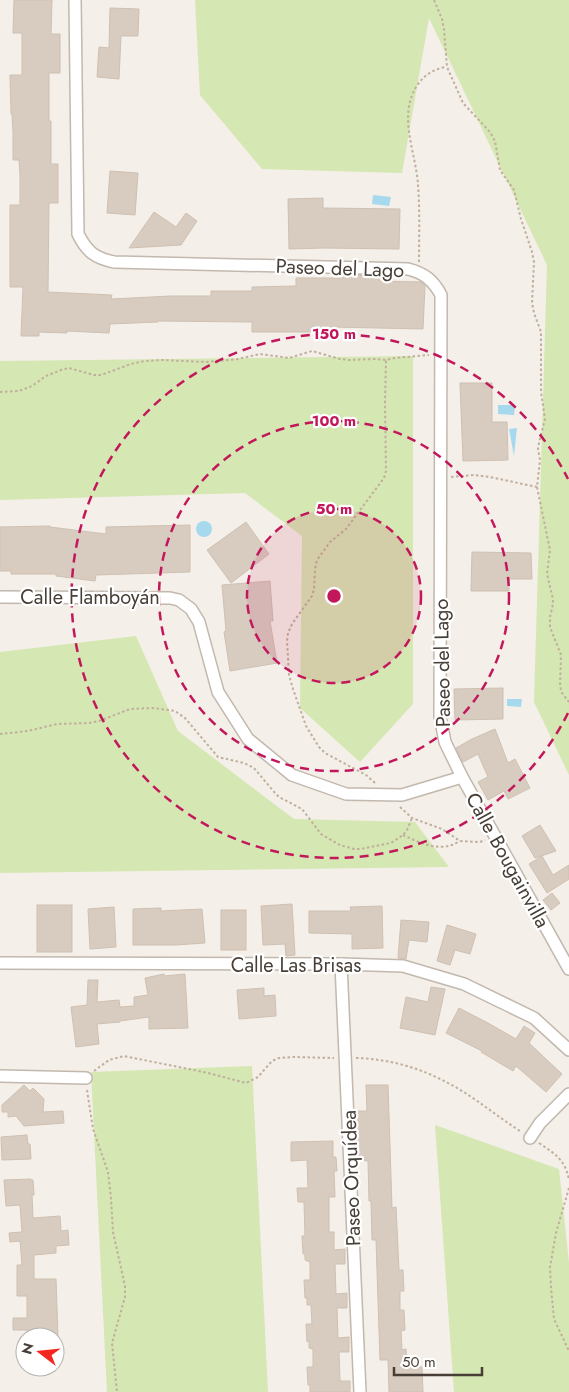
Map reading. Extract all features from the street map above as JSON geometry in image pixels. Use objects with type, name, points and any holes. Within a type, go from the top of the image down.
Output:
[{"type":"street","name":"Paseo del Lago","points":[[75,0],[78,234],[92,254],[102,260],[114,262],[408,269],[428,277],[436,285],[441,295],[440,716],[445,742],[462,777]]},
{"type":"street","name":"Calle Flamboyán","points":[[0,597],[170,598],[179,600],[191,609],[199,622],[218,692],[248,739],[292,775],[346,794],[386,795],[402,795],[462,777]]},
{"type":"street","name":"Calle Bougainvilla","points":[[462,777],[569,969]]},
{"type":"street","name":"Calle Las Brisas","points":[[0,963],[341,964],[403,966],[464,984],[534,1018],[569,1050]]},
{"type":"street","name":"Paseo Orquídea","points":[[341,964],[360,1392]]},
{"type":"street","points":[[0,1076],[86,1078]]},
{"type":"street","points":[[530,1138],[540,1123],[569,1094]]},
{"type":"path","points":[[434,0],[444,29],[447,66],[463,103],[490,132],[495,141],[500,170],[514,190],[534,262],[532,303],[541,332],[541,392],[545,419],[538,449],[540,460],[537,488],[550,550],[547,574],[553,604],[550,627],[561,654],[560,686],[562,693],[569,702]]},
{"type":"path","points":[[419,272],[420,211],[418,182],[408,123],[408,108],[413,92],[421,80],[430,72],[447,66]]},
{"type":"path","points":[[0,392],[19,391],[32,386],[46,376],[70,368],[94,375],[101,375],[145,361],[207,362],[238,359],[260,354],[289,358],[312,351],[340,359],[386,360],[422,355],[441,356]]},
{"type":"path","points":[[386,360],[386,471],[384,478],[346,529],[330,542],[318,560],[315,568],[312,596],[292,624],[288,633],[289,676],[306,726],[325,753],[366,775],[412,818],[442,828],[460,841],[480,842],[496,837]]},
{"type":"path","points":[[441,477],[490,477],[537,488]]},
{"type":"path","points":[[0,734],[28,731],[57,724],[89,723],[130,709],[152,708],[175,711],[185,718],[218,757],[244,763],[254,768],[275,793],[302,809],[321,834],[328,839],[360,850],[391,842],[403,835],[412,818]]},
{"type":"path","points":[[403,835],[429,846],[444,847],[460,841]]},
{"type":"path","points":[[86,1078],[93,1129],[108,1172],[113,1232],[125,1286],[124,1304],[112,1343],[117,1392]]},
{"type":"path","points":[[569,1188],[556,1233],[550,1267],[554,1319],[569,1351]]},
{"type":"green space","points":[[195,0],[569,0],[569,775],[534,702],[547,265],[429,18],[402,173],[262,169],[200,95]]},
{"type":"green space","points":[[413,356],[413,704],[360,762],[300,708],[302,536],[245,493],[0,500],[0,361]]},
{"type":"green space","points":[[136,636],[178,731],[294,819],[415,822],[449,867],[0,873],[0,652]]},
{"type":"green space","points":[[252,1066],[268,1392],[107,1392],[91,1072]]},
{"type":"green space","points":[[435,1125],[559,1169],[569,1263],[569,1392],[454,1392]]},
{"type":"water","points":[[373,195],[391,197],[389,206],[372,204]]},
{"type":"water","points":[[498,405],[515,405],[514,415],[498,414]]},
{"type":"water","points":[[517,428],[514,456],[509,429]]},
{"type":"water","points":[[201,521],[207,521],[212,526],[210,535],[201,537],[196,532],[196,526]]},
{"type":"water","points":[[507,699],[522,699],[521,707],[507,706]]},
{"type":"building","points":[[14,0],[52,0],[51,34],[60,34],[60,73],[49,73],[51,164],[58,164],[58,203],[49,203],[48,292],[112,295],[111,299],[211,296],[211,291],[252,291],[252,287],[296,286],[296,278],[343,278],[344,275],[380,276],[379,281],[421,282],[425,286],[423,329],[332,327],[332,332],[252,332],[252,322],[158,321],[110,324],[109,333],[67,331],[67,333],[39,332],[39,336],[21,336],[23,287],[10,287],[10,205],[20,205],[20,175],[19,160],[13,160],[10,75],[22,75],[22,33],[13,33]]},
{"type":"building","points":[[110,8],[139,9],[138,36],[121,36],[119,79],[97,77],[99,47],[109,48]]},
{"type":"building","points":[[110,171],[138,173],[135,215],[107,213]]},
{"type":"building","points":[[323,198],[323,208],[400,209],[399,249],[289,249],[288,199]]},
{"type":"building","points":[[154,212],[176,227],[186,213],[197,221],[181,245],[129,248]]},
{"type":"building","points":[[460,383],[492,383],[492,422],[507,422],[508,460],[463,461]]},
{"type":"building","points":[[246,522],[269,554],[231,583],[207,550]]},
{"type":"building","points":[[190,525],[190,572],[96,575],[95,581],[56,576],[56,574],[11,574],[11,571],[0,571],[0,527],[50,526],[106,534],[106,527]]},
{"type":"building","points":[[472,552],[531,553],[532,579],[509,579],[509,591],[471,591]]},
{"type":"building","points":[[270,581],[273,621],[270,621],[277,663],[230,671],[224,632],[226,631],[222,585]]},
{"type":"building","points":[[503,688],[503,719],[455,720],[454,689]]},
{"type":"building","points":[[495,729],[508,763],[515,759],[530,788],[508,799],[504,791],[488,800],[478,782],[488,777],[478,754],[463,762],[456,748]]},
{"type":"building","points":[[540,825],[556,851],[535,858],[522,836]]},
{"type":"building","points":[[542,856],[553,875],[569,865],[569,879],[547,893],[529,864]]},
{"type":"building","points":[[552,893],[560,903],[551,910],[543,900]]},
{"type":"building","points":[[292,904],[295,955],[286,956],[285,944],[263,945],[261,906]]},
{"type":"building","points":[[37,905],[72,905],[72,952],[37,952]]},
{"type":"building","points":[[382,906],[383,948],[352,949],[352,934],[309,933],[309,911],[351,911],[350,907]]},
{"type":"building","points":[[114,907],[116,947],[90,949],[88,909]]},
{"type":"building","points":[[161,908],[161,911],[202,909],[205,943],[133,945],[133,909]]},
{"type":"building","points":[[221,910],[246,910],[246,950],[221,950]]},
{"type":"building","points":[[401,920],[429,922],[427,942],[409,940],[406,959],[398,958]]},
{"type":"building","points":[[447,925],[476,934],[470,954],[455,950],[450,965],[437,961]]},
{"type":"building","points":[[164,974],[164,976],[185,974],[188,1028],[149,1029],[149,1017],[97,1024],[99,1044],[76,1047],[71,1007],[87,1005],[88,980],[98,980],[97,1002],[119,1000],[120,1007],[134,1006],[134,997],[148,995],[145,978]]},
{"type":"building","points":[[431,987],[445,989],[435,1035],[400,1028],[406,997],[428,1002]]},
{"type":"building","points":[[264,988],[264,996],[275,995],[276,1016],[239,1019],[237,990]]},
{"type":"building","points":[[459,1008],[516,1039],[524,1026],[535,1033],[529,1043],[562,1074],[546,1092],[516,1066],[513,1071],[482,1051],[446,1033]]},
{"type":"building","points":[[24,1085],[30,1091],[33,1088],[44,1099],[43,1112],[63,1111],[64,1123],[24,1126],[16,1116],[8,1117],[8,1112],[2,1112],[2,1105]]},
{"type":"building","points":[[366,1085],[388,1085],[392,1208],[396,1207],[399,1270],[403,1270],[404,1291],[400,1291],[400,1310],[404,1310],[405,1330],[401,1331],[402,1350],[406,1349],[407,1367],[422,1367],[423,1392],[389,1392],[388,1360],[380,1360],[376,1240],[372,1240],[368,1161],[357,1160],[355,1111],[367,1111]]},
{"type":"building","points":[[27,1135],[31,1159],[2,1160],[1,1137]]},
{"type":"building","points":[[333,1141],[333,1157],[336,1157],[337,1171],[334,1171],[335,1197],[329,1197],[329,1232],[334,1232],[334,1250],[345,1249],[345,1264],[335,1264],[336,1294],[347,1293],[347,1308],[337,1308],[338,1338],[349,1337],[349,1352],[339,1352],[340,1381],[350,1381],[350,1392],[310,1392],[307,1367],[313,1367],[313,1349],[309,1348],[309,1341],[307,1342],[306,1324],[312,1324],[311,1305],[307,1305],[307,1298],[305,1298],[304,1280],[310,1280],[310,1262],[305,1260],[305,1254],[303,1254],[302,1236],[305,1236],[304,1202],[298,1202],[297,1188],[308,1188],[307,1160],[291,1161],[291,1142]]},
{"type":"building","points":[[4,1180],[33,1180],[33,1218],[60,1216],[61,1231],[68,1230],[69,1245],[56,1246],[56,1253],[34,1255],[34,1279],[56,1279],[58,1327],[15,1327],[15,1330],[13,1330],[13,1318],[27,1318],[27,1296],[17,1296],[17,1265],[22,1265],[20,1241],[10,1242],[9,1233],[22,1232],[20,1205],[6,1206]]}]
